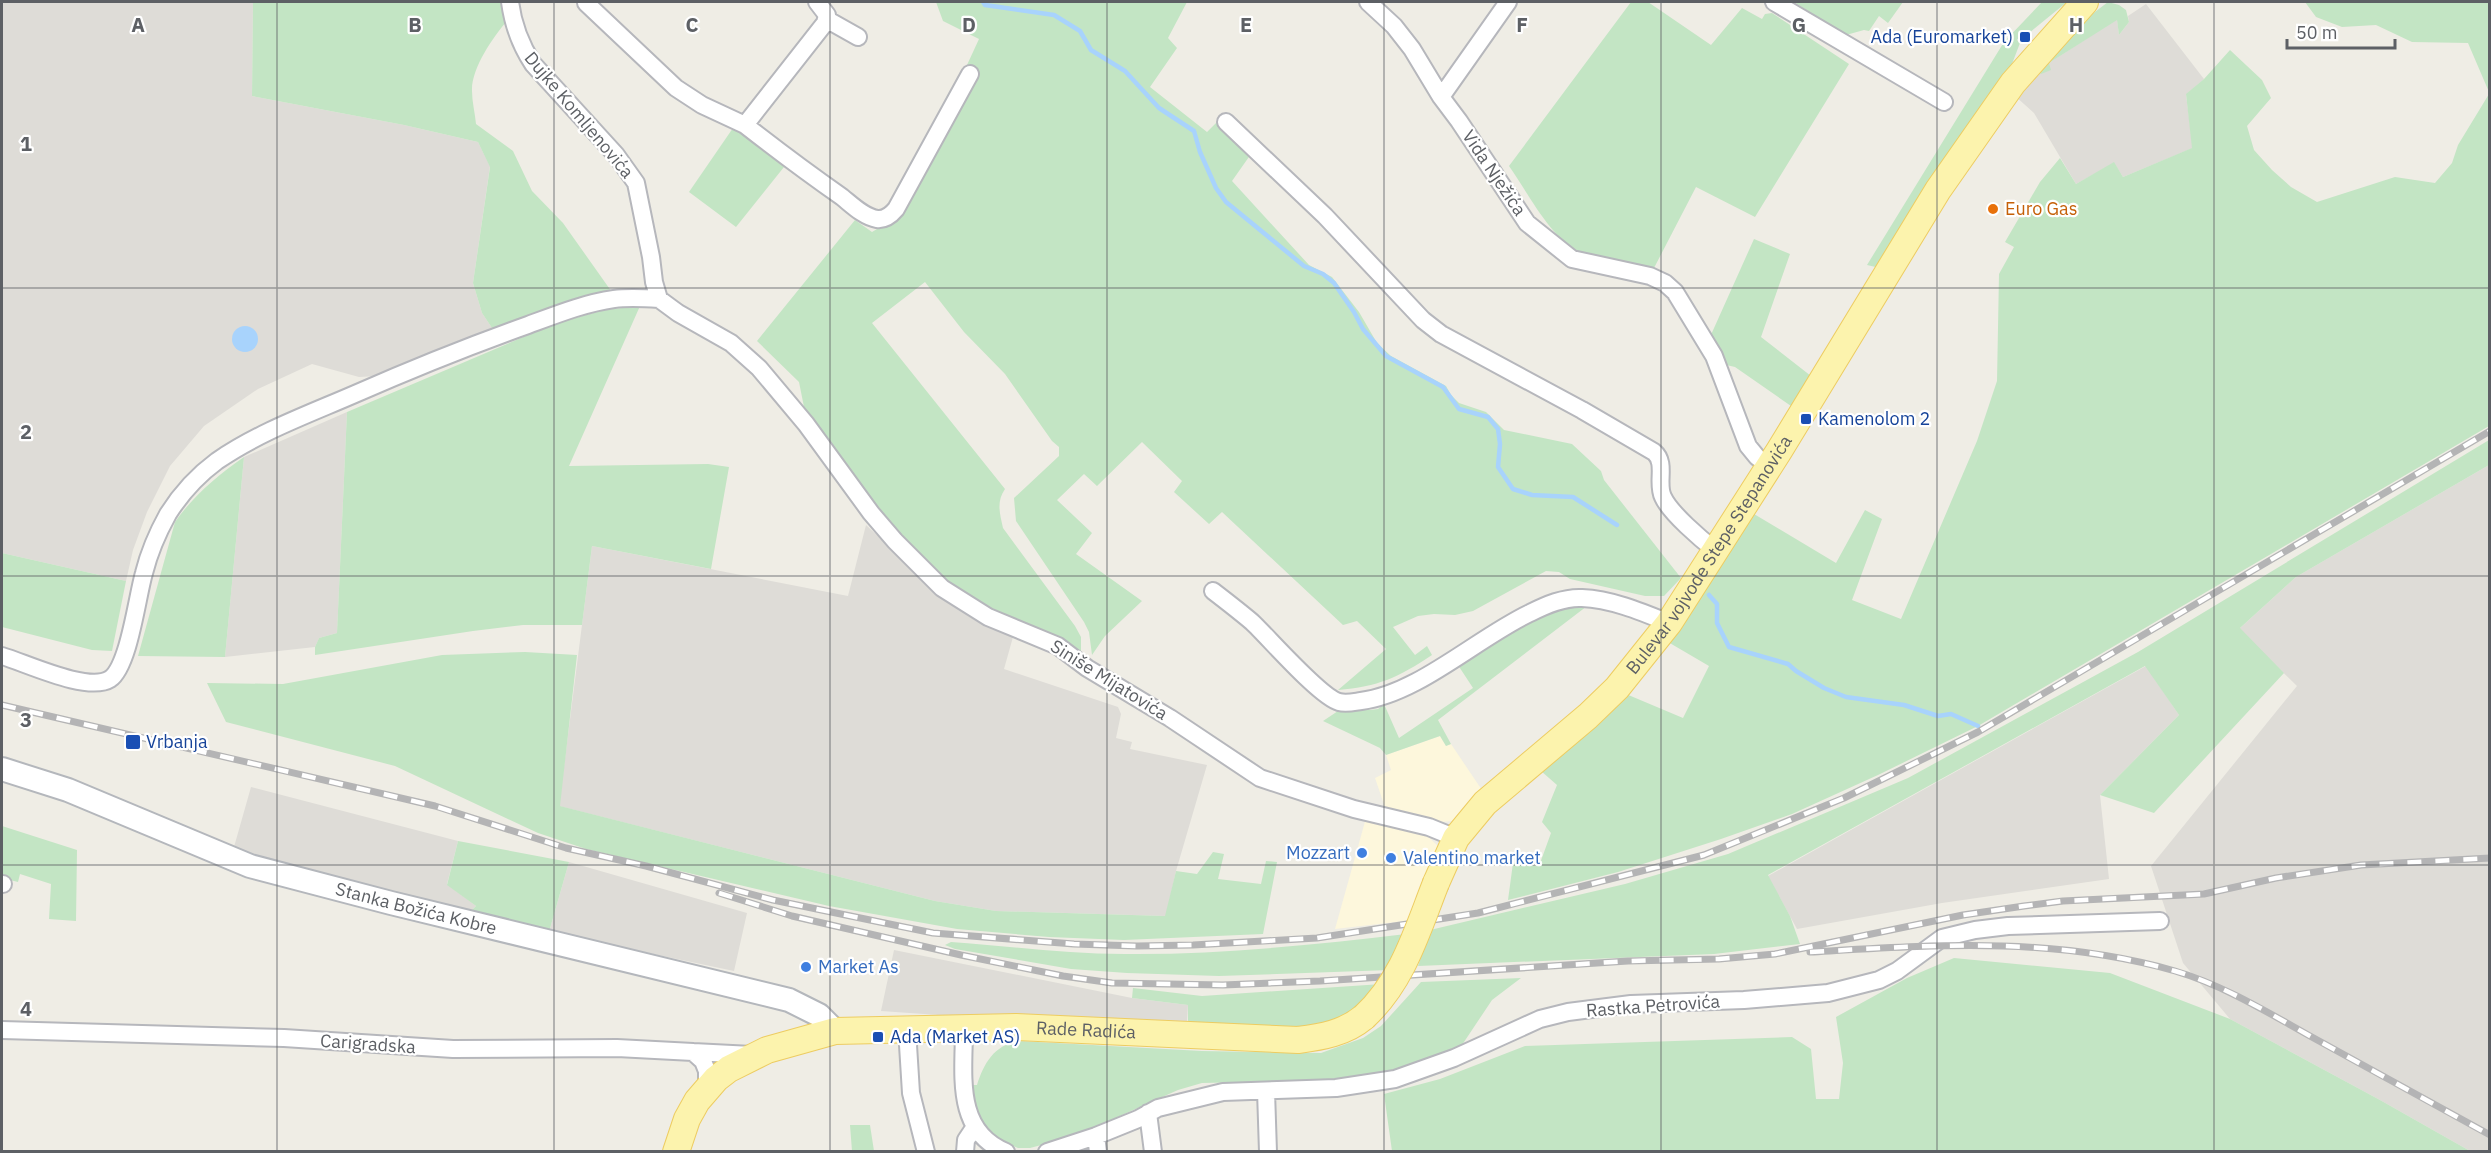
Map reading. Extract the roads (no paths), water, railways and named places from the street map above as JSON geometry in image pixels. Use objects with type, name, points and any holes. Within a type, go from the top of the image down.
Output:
[{"type":"main road","name":"Bulevar vojvode Stepe Stepanovića","points":[[1436,883],[1456,838],[1485,803],[1588,716],[1617,688],[1669,623],[1770,466],[1925,210],[1981,126],[2059,28],[2085,2]]},
{"type":"main road","name":"Rade Radića","points":[[676,1152],[687,1119],[707,1088],[729,1069],[753,1055],[835,1031],[1016,1027],[1298,1040],[1334,1034],[1355,1025],[1388,992],[1398,974],[1436,883]]},
{"type":"street","name":"Dujke Komljenovića","points":[[510,2],[513,21],[523,49],[533,64],[616,154],[636,183],[659,299]]},
{"type":"street","points":[[585,2],[676,88],[702,105],[745,125],[874,219],[887,218],[896,209],[970,74]]},
{"type":"street","points":[[745,125],[826,20],[827,15],[817,2]]},
{"type":"street","name":"Vida Nježića","points":[[1368,2],[1400,34],[1527,223],[1559,251],[1580,263],[1650,276],[1665,283],[1675,292],[1714,356],[1749,446],[1757,457],[1770,466]]},
{"type":"street","points":[[1441,98],[1508,2]]},
{"type":"street","points":[[1773,2],[1944,102]]},
{"type":"street","points":[[826,20],[858,37]]},
{"type":"street","points":[[1226,122],[1325,216],[1423,320],[1441,334],[1599,419],[1654,452],[1659,458],[1663,498],[1703,541],[1716,551]]},
{"type":"street","points":[[2,656],[69,678],[95,683],[104,682],[112,677],[123,661],[144,571],[168,515],[188,489],[215,463],[238,448],[282,426],[452,352],[568,310],[598,302],[626,298],[659,299]]},
{"type":"street","name":"Siniše Mijatovića","points":[[659,299],[678,313],[698,322],[731,343],[759,368],[806,424],[848,484],[895,541],[942,588],[965,604],[988,617],[1058,646],[1087,668],[1170,718],[1260,778],[1354,810],[1428,827],[1456,838]]},
{"type":"street","points":[[1213,591],[1251,621],[1321,690],[1341,703],[1366,700],[1398,691],[1434,671],[1505,625],[1551,603],[1566,599],[1581,597],[1602,600],[1669,623]]},
{"type":"street","name":"Stanka Božića Kobre","points":[[2,769],[68,790],[250,866],[803,1006],[819,1015],[835,1031]]},
{"type":"street","name":"Rastka Petrovića","points":[[1047,1152],[1097,1144],[1158,1108],[1223,1092],[1336,1088],[1395,1079],[1454,1058],[1540,1019],[1568,1012],[1631,1004],[1744,1000],[1828,993],[1859,987],[1897,971],[1942,938],[1975,930],[2008,926],[2160,921]]},
{"type":"street","points":[[793,1042],[805,1023],[803,1006]]},
{"type":"street","points":[[964,1028],[964,1097],[968,1114],[974,1128],[993,1146],[1006,1152]]},
{"type":"street","points":[[907,1029],[911,1093],[926,1152]]},
{"type":"street","name":"Carigradska","points":[[2,1030],[284,1038],[453,1049],[617,1048],[753,1055]]},
{"type":"street","points":[[693,1052],[703,1061],[707,1071],[707,1088]]},
{"type":"street","points":[[1266,1091],[1268,1152]]},
{"type":"street","points":[[1148,1113],[1152,1152]]},
{"type":"street","points":[[965,1152],[966,1140],[974,1128]]},
{"type":"water","points":[[245,326],[254,330],[258,339],[254,348],[245,352],[236,348],[232,339],[236,330]]},
{"type":"waterway","points":[[983,2],[985,5],[1054,15],[1080,31],[1091,50],[1125,71],[1159,108],[1194,131],[1200,152],[1216,188],[1226,202],[1304,266],[1323,274],[1334,283],[1363,329],[1386,356],[1443,387],[1459,409],[1488,417],[1498,429],[1500,444],[1498,467],[1513,489],[1532,495],[1573,497],[1617,525]]},
{"type":"waterway","points":[[1709,595],[1717,604],[1717,623],[1729,647],[1788,664],[1824,688],[1846,697],[1904,705],[1938,716],[1951,714],[1978,726]]},
{"type":"railway","points":[[2,705],[435,806],[566,848],[646,866],[773,900],[933,933],[1074,944],[1137,946],[1317,938],[1478,913],[1704,855],[1844,798],[1978,732],[2490,431]]},
{"type":"railway","points":[[719,893],[792,916],[1063,976],[1112,983],[1223,985],[1628,961],[1719,959],[1775,954],[1963,915],[2024,906],[2063,901],[2204,894],[2276,878],[2361,865],[2490,858]]},
{"type":"railway","points":[[1810,952],[1948,946],[2038,948],[2084,952],[2175,971],[2244,1000],[2490,1135]]},
{"type":"place","name":"Ada (Euromarket)","points":[[2025,37]]},
{"type":"place","name":"Euro Gas","points":[[1993,209]]},
{"type":"place","name":"Kamenolom 2","points":[[1806,419]]},
{"type":"place","name":"Vrbanja","points":[[133,742]]},
{"type":"place","name":"Mozzart","points":[[1362,853]]},
{"type":"place","name":"Valentino market","points":[[1391,858]]},
{"type":"place","name":"Market As","points":[[806,967]]},
{"type":"place","name":"Ada (Market AS)","points":[[878,1037]]}]
